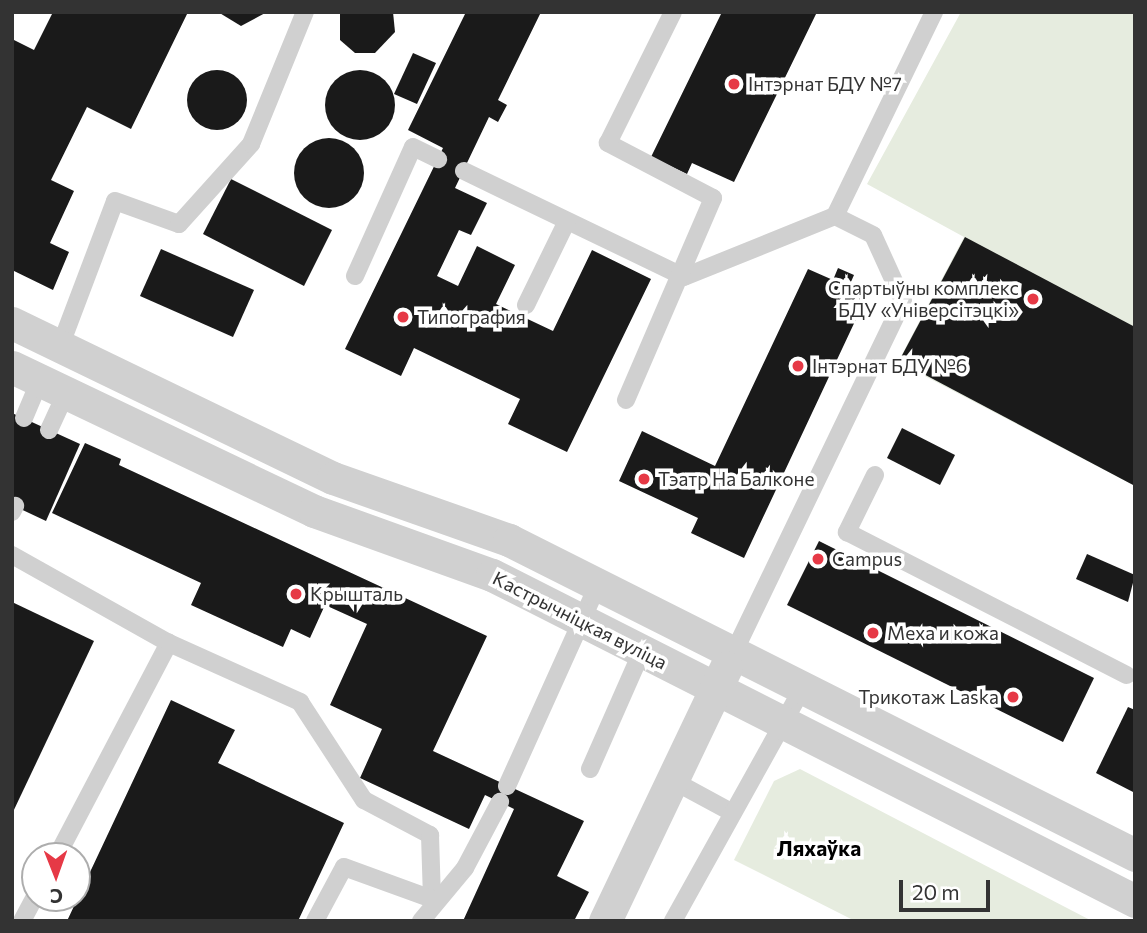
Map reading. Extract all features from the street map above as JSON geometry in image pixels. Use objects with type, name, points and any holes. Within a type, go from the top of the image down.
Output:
[{"type":"street","name":"Кастрычніцкая вуліца","points":[[12,323],[47,369],[314,511],[492,575],[1135,901]]},
{"type":"street","name":"Кастрычніцкая вуліца","points":[[47,369],[333,478],[509,540],[735,650],[1135,855]]},
{"type":"street","points":[[605,921],[735,650]]},
{"type":"lane","points":[[24,418],[47,369],[115,201],[179,224],[251,144],[305,12]]},
{"type":"lane","points":[[626,400],[684,276],[713,198],[608,143],[673,12]]},
{"type":"lane","points":[[464,171],[684,276],[835,216],[934,12]]},
{"type":"lane","points":[[355,276],[413,147],[438,159]]},
{"type":"lane","points":[[735,650],[903,302],[873,236],[835,216]]},
{"type":"lane","points":[[526,305],[567,221]]},
{"type":"lane","points":[[47,369],[49,430]]},
{"type":"lane","points":[[875,475],[847,532],[1126,675]]},
{"type":"lane","points":[[12,555],[169,643],[300,702],[364,800],[430,835],[432,899]]},
{"type":"lane","points":[[421,921],[432,899],[465,868],[503,794],[598,584]]},
{"type":"lane","points":[[64,842],[169,643]]},
{"type":"lane","points":[[590,769],[642,651]]},
{"type":"lane","points":[[673,921],[786,723],[804,686]]},
{"type":"lane","points":[[672,780],[733,813]]},
{"type":"lane","points":[[315,921],[344,867],[432,899]]},
{"type":"shaded area","name":"Спартыўны комплекс БДУ «Універсітэцкі»","points":[[961,12],[1135,12],[1135,486],[898,362],[964,237],[867,184]]},
{"type":"shaded area","points":[[800,769],[1092,921],[855,921],[734,860],[774,781]]},
{"type":"building","points":[[53,12],[188,12],[131,129],[87,107],[51,180],[74,191],[50,243],[69,252],[53,290],[12,270],[12,39],[34,50]]},
{"type":"building","points":[[218,12],[267,12],[241,26]]},
{"type":"building","points":[[340,12],[393,12],[395,32],[375,53],[355,53],[340,40]]},
{"type":"building","points":[[466,12],[541,12],[498,100],[507,105],[498,122],[489,117],[455,188],[487,203],[471,235],[459,230],[437,276],[458,286],[477,246],[515,265],[496,304],[553,331],[592,250],[651,279],[567,452],[508,424],[520,399],[414,348],[401,376],[345,349],[443,148],[408,130]]},
{"type":"building","name":"Інтэрнат БДУ №7","points":[[722,12],[817,12],[734,182],[692,163],[687,174],[651,157]]},
{"type":"building","points":[[413,53],[436,63],[417,104],[394,94]]},
{"type":"building","points":[[217,70],[238,79],[247,100],[238,121],[217,130],[196,121],[187,100],[196,79]]},
{"type":"building","points":[[360,70],[385,80],[395,105],[385,130],[360,140],[335,130],[325,105],[335,80]]},
{"type":"building","points":[[329,138],[354,148],[364,173],[354,198],[329,208],[304,198],[294,173],[304,148]]},
{"type":"building","points":[[231,179],[332,230],[304,286],[203,234]]},
{"type":"building","points":[[965,237],[1135,327],[1135,486],[899,361]]},
{"type":"building","points":[[161,249],[254,290],[233,337],[140,296]]},
{"type":"building","name":"Інтэрнат БДУ №6","points":[[838,268],[854,275],[847,291],[865,300],[744,558],[691,533],[698,518],[619,481],[642,431],[715,466],[808,269],[833,280]]},
{"type":"building","points":[[12,413],[80,444],[46,521],[12,505]]},
{"type":"building","points":[[902,428],[955,455],[940,485],[887,458]]},
{"type":"building","points":[[85,443],[121,459],[119,465],[487,636],[433,751],[584,821],[557,876],[589,892],[574,921],[463,921],[514,809],[485,795],[469,829],[360,778],[382,729],[330,705],[367,624],[325,605],[310,638],[291,629],[283,647],[191,605],[201,583],[52,513]]},
{"type":"building","points":[[819,541],[1094,678],[1063,742],[787,605]]},
{"type":"building","points":[[1087,554],[1135,575],[1128,602],[1076,579]]},
{"type":"building","points":[[12,602],[94,641],[12,814]]},
{"type":"building","points":[[171,700],[235,730],[218,763],[344,823],[298,921],[67,921],[71,912],[91,912],[91,870]]},
{"type":"building","points":[[1128,707],[1135,710],[1135,793],[1096,773]]},
{"type":"place","name":"Інтэрнат БДУ №7","points":[[734,84]]},
{"type":"place","name":"Спартыўны комплекс БДУ «Універсітэцкі»","points":[[1033,299]]},
{"type":"place","name":"Типография","points":[[403,317]]},
{"type":"place","name":"Інтэрнат БДУ №6","points":[[798,366]]},
{"type":"place","name":"Тэатр На Балконе","points":[[644,479]]},
{"type":"place","name":"Campus","points":[[818,559]]},
{"type":"place","name":"Крышталь","points":[[296,594]]},
{"type":"place","name":"Меха и кожа","points":[[873,633]]},
{"type":"place","name":"Трикотаж Laska","points":[[1013,697]]},
{"type":"district","name":"Ляхаўка","points":[[819,848]]}]
